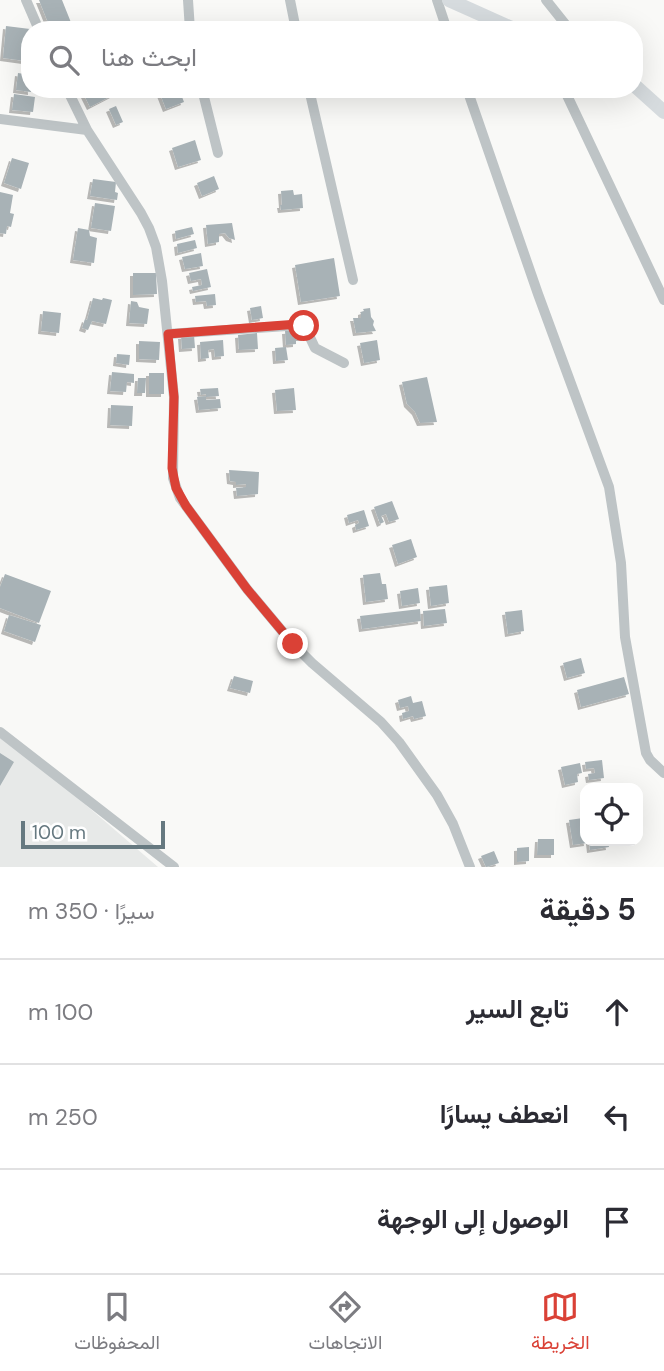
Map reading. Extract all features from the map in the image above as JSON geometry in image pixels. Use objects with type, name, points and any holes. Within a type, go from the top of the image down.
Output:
[{"type":"main road","points":[[449,0],[496,21]]},
{"type":"main road","points":[[643,93],[664,112]]},
{"type":"street","points":[[26,0],[35,21]]},
{"type":"street","points":[[188,0],[189,21]]},
{"type":"street","points":[[290,0],[294,21]]},
{"type":"street","points":[[437,0],[444,21]]},
{"type":"street","points":[[546,0],[563,21]]},
{"type":"street","points":[[71,98],[87,130],[149,228],[160,263],[174,397],[173,478],[180,498],[247,589],[293,644],[400,742],[437,795],[453,824],[470,867]]},
{"type":"street","points":[[204,98],[218,153]]},
{"type":"street","points":[[311,98],[353,280]]},
{"type":"street","points":[[470,98],[609,487],[621,563],[625,637],[646,753],[664,773]]},
{"type":"street","points":[[568,98],[664,300]]},
{"type":"street","points":[[0,119],[87,130]]},
{"type":"street","points":[[168,334],[302,325],[315,348],[344,363]]},
{"type":"street","points":[[0,732],[174,867]]},
{"type":"shaded area","points":[[0,734],[37,763],[158,867],[0,867]]},
{"type":"building","points":[[39,0],[62,0],[70,21],[47,21]]},
{"type":"building","points":[[6,26],[21,28],[21,60],[3,58]]},
{"type":"building","points":[[18,73],[21,74],[21,91],[16,90]]},
{"type":"building","points":[[14,94],[21,95],[21,98],[35,98],[33,112],[12,110]]},
{"type":"building","points":[[86,98],[107,98],[90,107]]},
{"type":"building","points":[[162,98],[182,98],[184,102],[166,109]]},
{"type":"building","points":[[116,106],[123,122],[116,125],[109,109]]},
{"type":"building","points":[[195,140],[201,160],[178,167],[172,148]]},
{"type":"building","points":[[12,158],[29,163],[21,189],[4,183]]},
{"type":"building","points":[[214,176],[219,189],[202,196],[197,183]]},
{"type":"building","points":[[93,179],[116,182],[117,200],[90,196]]},
{"type":"building","points":[[293,190],[294,195],[302,194],[303,208],[281,210],[281,191]]},
{"type":"building","points":[[0,192],[13,195],[10,213],[14,214],[6,234],[0,233]]},
{"type":"building","points":[[95,203],[115,206],[111,231],[91,228]]},
{"type":"building","points":[[232,223],[235,240],[225,233],[219,234],[219,242],[208,244],[206,225]]},
{"type":"building","points":[[192,227],[194,234],[176,239],[175,231]]},
{"type":"building","points":[[78,228],[89,230],[90,236],[97,238],[94,263],[73,260]]},
{"type":"building","points":[[195,240],[197,248],[178,253],[177,244]]},
{"type":"building","points":[[201,253],[203,266],[185,269],[182,257]]},
{"type":"building","points":[[334,258],[340,296],[301,302],[295,265]]},
{"type":"building","points":[[207,269],[211,287],[193,291],[192,287],[202,285],[201,279],[191,281],[189,273]]},
{"type":"building","points":[[133,273],[156,273],[157,294],[133,295]]},
{"type":"building","points":[[215,294],[216,305],[207,306],[206,301],[196,302],[195,296]]},
{"type":"building","points":[[93,298],[112,300],[106,324],[92,321],[88,330],[82,328]]},
{"type":"building","points":[[131,301],[137,302],[139,307],[149,309],[147,324],[129,323]]},
{"type":"building","points":[[261,306],[263,318],[252,320],[250,308]]},
{"type":"building","points":[[370,308],[376,331],[356,333],[353,318],[361,318],[363,309]]},
{"type":"building","points":[[43,311],[61,313],[59,333],[41,331]]},
{"type":"building","points":[[305,330],[305,338],[296,338],[296,344],[286,345],[285,331]]},
{"type":"building","points":[[257,333],[258,349],[239,350],[238,335]]},
{"type":"building","points":[[194,335],[195,348],[182,349],[181,336]]},
{"type":"building","points":[[223,340],[224,356],[215,357],[214,349],[208,350],[209,358],[201,359],[200,342]]},
{"type":"building","points":[[377,340],[380,360],[364,363],[360,343]]},
{"type":"building","points":[[139,341],[160,342],[159,360],[139,359]]},
{"type":"building","points":[[286,347],[288,360],[276,361],[275,348]]},
{"type":"building","points":[[117,354],[130,355],[129,365],[116,363]]},
{"type":"building","points":[[112,372],[134,374],[134,383],[127,382],[126,392],[110,391]]},
{"type":"building","points":[[149,373],[164,373],[164,394],[149,394]]},
{"type":"building","points":[[427,377],[437,422],[420,423],[407,404],[402,382]]},
{"type":"building","points":[[138,378],[146,378],[145,393],[137,393]]},
{"type":"building","points":[[218,388],[219,396],[201,395],[200,389]]},
{"type":"building","points":[[294,388],[296,410],[277,411],[275,390]]},
{"type":"building","points":[[206,396],[206,400],[220,399],[221,408],[199,410],[197,397]]},
{"type":"building","points":[[111,405],[133,406],[132,426],[110,425]]},
{"type":"building","points":[[229,470],[259,472],[258,494],[237,496],[236,488],[246,487],[246,484],[236,485],[236,482],[230,481]]},
{"type":"building","points":[[392,501],[399,519],[389,522],[386,514],[381,516],[384,522],[380,524],[374,507]]},
{"type":"building","points":[[364,510],[369,526],[356,530],[358,520],[349,523],[347,515]]},
{"type":"building","points":[[411,539],[417,557],[398,564],[392,545]]},
{"type":"building","points":[[380,573],[382,584],[386,584],[388,599],[366,602],[363,575]]},
{"type":"building","points":[[5,574],[51,591],[39,623],[0,608],[0,587]]},
{"type":"building","points":[[447,585],[449,603],[431,606],[429,587]]},
{"type":"building","points":[[418,588],[420,603],[402,606],[400,591]]},
{"type":"building","points":[[420,609],[421,621],[362,629],[360,616]]},
{"type":"building","points":[[445,609],[447,623],[424,626],[423,611]]},
{"type":"building","points":[[522,610],[524,631],[508,634],[505,612]]},
{"type":"building","points":[[9,615],[41,625],[35,642],[4,631]]},
{"type":"building","points":[[581,658],[585,673],[567,678],[563,663]]},
{"type":"building","points":[[234,676],[253,681],[250,693],[230,688]]},
{"type":"building","points":[[624,677],[629,694],[581,707],[577,690]]},
{"type":"building","points":[[411,696],[413,703],[422,701],[426,716],[403,719],[402,713],[409,711],[408,706],[400,708],[398,700]]},
{"type":"building","points":[[0,753],[14,762],[0,786]]},
{"type":"building","points":[[602,760],[604,778],[589,780],[588,774],[595,773],[594,768],[586,769],[585,762]]},
{"type":"building","points":[[580,763],[582,773],[577,774],[578,782],[565,785],[561,767]]},
{"type":"building","points":[[580,818],[580,844],[573,845],[569,820]]},
{"type":"building","points":[[538,839],[554,839],[554,855],[537,855]]},
{"type":"building","points":[[590,846],[609,846],[609,847],[590,850]]},
{"type":"building","points":[[529,847],[529,861],[517,862],[517,848]]},
{"type":"building","points":[[494,851],[499,863],[486,867],[481,856]]},
{"type":"route","points":[[293,644],[247,589],[180,498],[172,468],[174,397],[168,334],[298,324],[304,326]]}]
